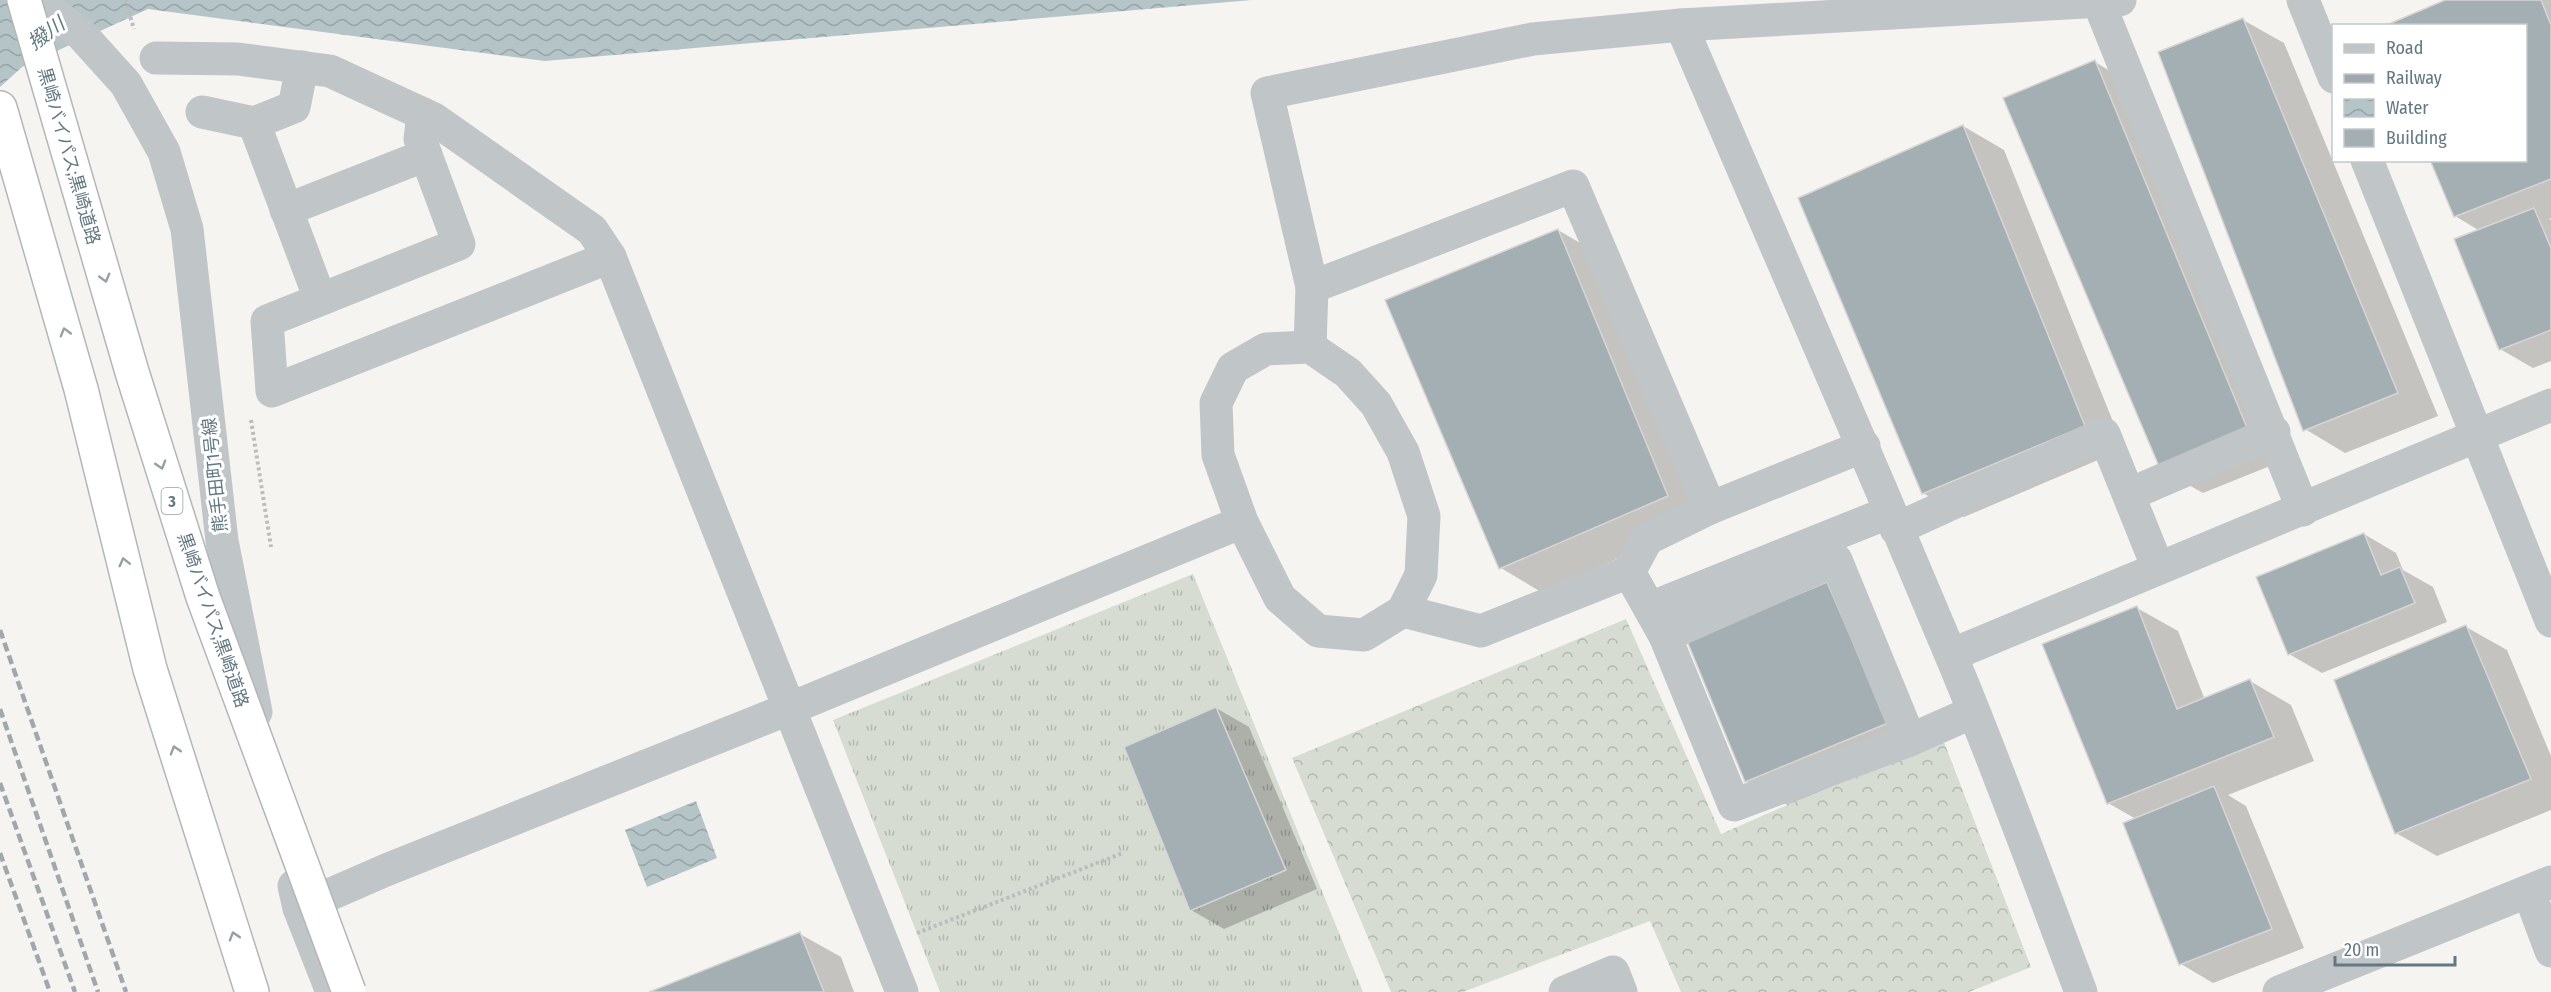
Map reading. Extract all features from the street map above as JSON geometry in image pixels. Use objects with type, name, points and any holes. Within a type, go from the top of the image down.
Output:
[{"type":"highway","name":"黒崎バイパス;黒崎道路","points":[[24,0],[132,372],[203,597],[350,992]]},
{"type":"highway","points":[[0,108],[81,389],[150,669],[251,988]]},
{"type":"street","name":"熊手田町1号線","points":[[34,0],[80,33],[126,84],[164,152],[187,229],[222,541],[268,774],[299,908],[332,992]]},
{"type":"street","points":[[2303,0],[2332,72]]},
{"type":"street","points":[[1310,347],[1312,287],[1267,93],[1533,39],[1681,25],[2110,2],[2303,510]]},
{"type":"street","points":[[1681,25],[1864,446],[1951,655],[2081,992]]},
{"type":"street","points":[[156,58],[238,59],[330,70],[434,119],[592,230],[610,257],[902,992]]},
{"type":"street","points":[[202,112],[254,123],[294,107],[302,67]]},
{"type":"street","points":[[423,114],[420,139],[459,244],[267,321],[272,391],[610,257]]},
{"type":"street","points":[[254,123],[320,299]]},
{"type":"street","points":[[286,210],[426,155]]},
{"type":"street","points":[[2368,162],[2476,436],[2542,574],[2551,621]]},
{"type":"street","points":[[1312,287],[1573,186],[1710,508]]},
{"type":"street","points":[[1310,347],[1348,373],[1376,404],[1403,452],[1424,516],[1420,575],[1403,610],[1364,635],[1317,631],[1280,598],[1242,522],[1218,455],[1216,403],[1233,368],[1266,349],[1310,347]]},
{"type":"street","points":[[1951,655],[2551,405]]},
{"type":"street","points":[[2130,494],[2274,432]]},
{"type":"street","points":[[1650,608],[1893,520],[2104,434],[2158,568]]},
{"type":"street","points":[[1403,610],[1481,631],[1629,572],[1647,539],[1710,508],[1864,446]]},
{"type":"street","points":[[299,908],[386,870],[791,708],[1242,522]]},
{"type":"street","points":[[1665,636],[1836,560],[1910,740]]},
{"type":"street","points":[[1629,572],[1665,636],[1734,806],[1910,740],[1972,712]]},
{"type":"street","points":[[2283,991],[2540,887],[2551,951]]},
{"type":"street","points":[[1565,992],[1613,972],[1621,992]]},
{"type":"path","points":[[125,0],[134,30]]},
{"type":"path","points":[[883,947],[1123,853]]},
{"type":"green space","points":[[1193,574],[1363,992],[940,992],[833,720]]},
{"type":"green space","points":[[1626,619],[1721,834],[1942,737],[2031,967],[1969,992],[1681,992],[1650,921],[1463,992],[1391,992],[1292,758]]},
{"type":"water","name":"撥川","points":[[0,0],[1252,0],[545,61],[148,9],[22,67],[0,87]]},
{"type":"water","points":[[696,801],[717,858],[647,887],[625,830]]},
{"type":"building","points":[[2445,0],[2541,0],[2551,25],[2551,179],[2454,217],[2431,162],[2527,162],[2527,24],[2389,24]]},
{"type":"building","points":[[2243,18],[2398,393],[2303,431],[2158,52]]},
{"type":"building","points":[[2095,60],[2250,435],[2161,471],[2003,98]]},
{"type":"building","points":[[1963,125],[2085,426],[1922,494],[1798,198]]},
{"type":"building","points":[[2534,208],[2551,248],[2551,330],[2499,350],[2454,239]]},
{"type":"building","points":[[1558,229],[1668,496],[1499,569],[1385,300]]},
{"type":"building","points":[[2364,533],[2381,575],[2400,567],[2415,603],[2288,655],[2256,577]]},
{"type":"building","points":[[1827,582],[1888,723],[1745,782],[1687,641]]},
{"type":"building","points":[[2137,606],[2177,709],[2250,679],[2274,737],[2107,804],[2042,644]]},
{"type":"building","points":[[2466,625],[2531,779],[2395,834],[2334,680]]},
{"type":"building","points":[[1216,707],[1286,870],[1190,911],[1124,747]]},
{"type":"building","points":[[2214,786],[2272,929],[2179,965],[2123,823]]},
{"type":"building","points":[[800,932],[824,992],[649,992]]},
{"type":"railway","points":[[0,630],[126,992]]},
{"type":"railway","points":[[0,709],[98,992]]},
{"type":"railway","points":[[0,783],[75,992]]},
{"type":"railway","points":[[0,853],[50,992]]}]
